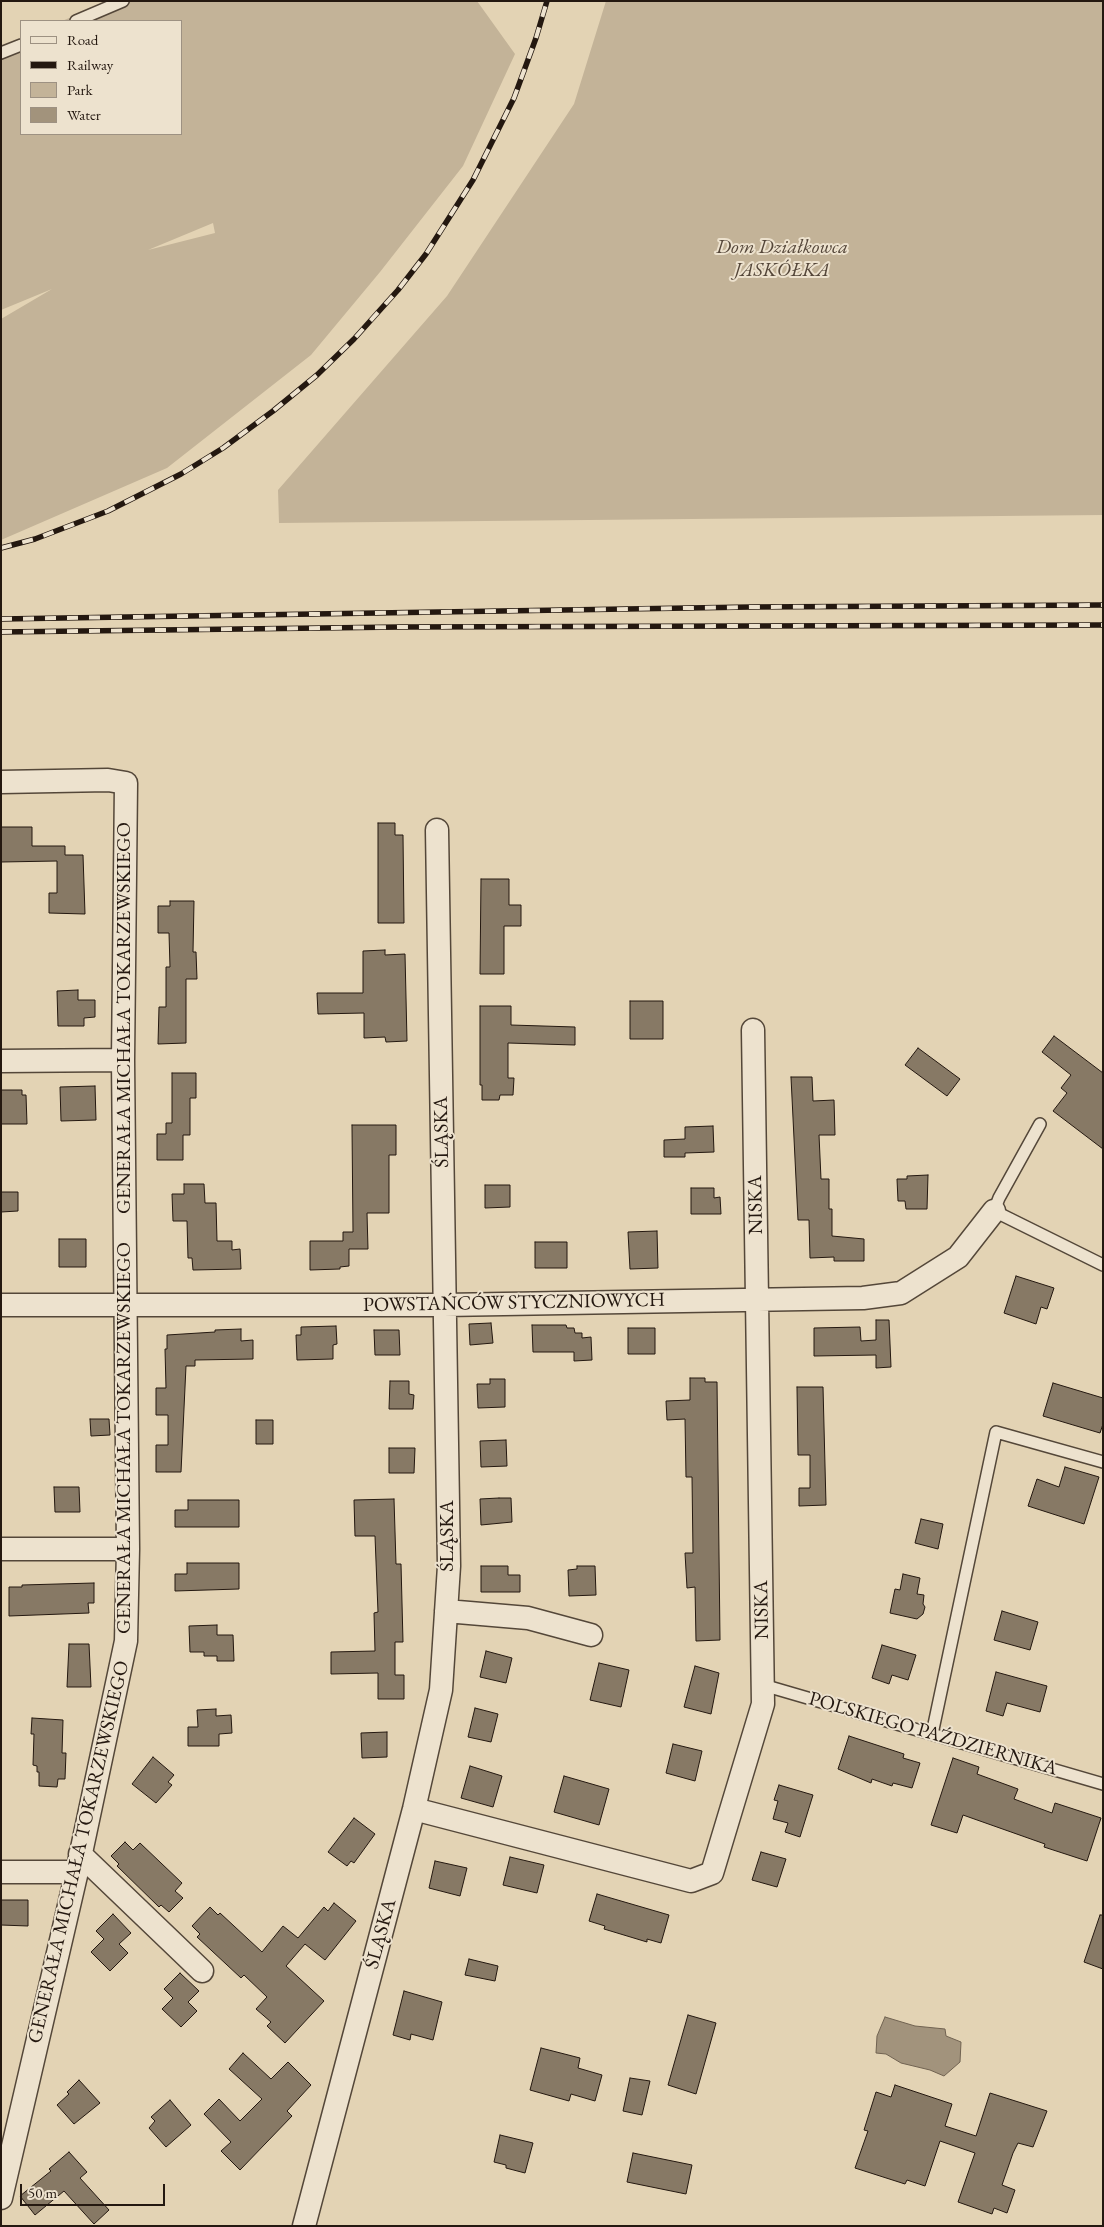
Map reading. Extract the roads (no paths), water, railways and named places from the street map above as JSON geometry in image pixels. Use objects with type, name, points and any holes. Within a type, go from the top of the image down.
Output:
[{"type":"street","name":"GENERAŁA MICHAŁA TOKARZEWSKIEGO","points":[[1,782],[108,780],[126,783],[123,1060],[128,1549],[126,1641],[78,1864],[1,2198]]},
{"type":"street","name":"ŚLĄSKA","points":[[304,2226],[414,1809],[441,1690],[449,1566],[438,830]]},
{"type":"street","name":"NISKA","points":[[414,1809],[691,1881],[712,1873],[763,1704],[753,1030]]},
{"type":"street","points":[[1,1061],[123,1060]]},
{"type":"street","name":"POWSTAŃCÓW STYCZNIOWYCH","points":[[1,1305],[444,1305],[864,1298],[901,1293],[958,1257],[994,1211]]},
{"type":"street","points":[[1,1549],[128,1549]]},
{"type":"street","points":[[446,1611],[528,1618],[591,1635]]},
{"type":"street","points":[[78,1864],[155,1941]]},
{"type":"street","points":[[1,1872],[78,1864],[202,1971]]},
{"type":"lane","points":[[78,20],[123,1]]},
{"type":"lane","points":[[1,53],[20,44]]},
{"type":"lane","points":[[1040,1124],[999,1198],[994,1211],[1103,1265]]},
{"type":"lane","points":[[932,1734],[996,1432],[1103,1462]]},
{"type":"lane","name":"POLSKIEGO PAŹDZIERNIKA","points":[[763,1685],[1103,1784]]},
{"type":"water","points":[[885,2017],[915,2026],[945,2029],[946,2036],[961,2042],[960,2062],[944,2076],[930,2070],[901,2063],[886,2054],[876,2053],[877,2036]]},
{"type":"railway","points":[[1,548],[35,539],[108,511],[181,474],[223,448],[273,411],[317,375],[354,339],[398,290],[426,254],[473,180],[514,98],[536,38],[547,1]]},
{"type":"railway","points":[[1,619],[751,607],[1103,605]]},
{"type":"railway","points":[[1,632],[401,627],[1103,625]]},
{"type":"park label","name":"Dom Działkowca JASKÓŁKA","points":[[782,260]]}]
